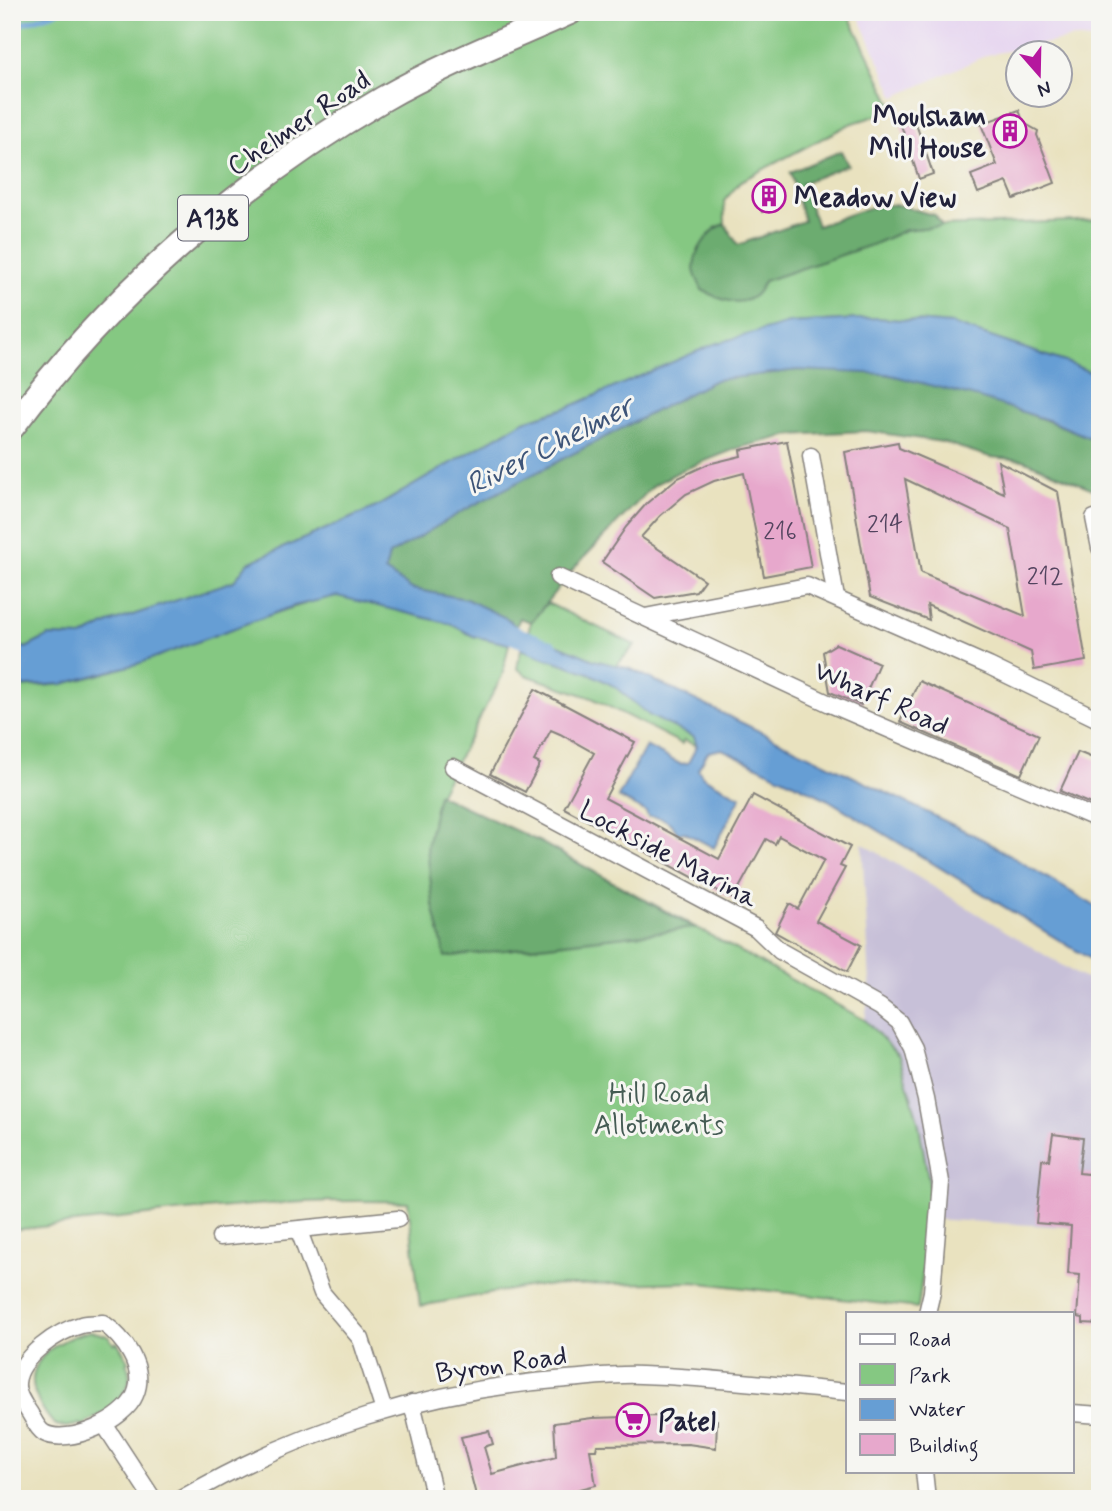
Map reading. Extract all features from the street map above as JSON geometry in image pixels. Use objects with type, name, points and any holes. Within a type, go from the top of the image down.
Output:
[{"type":"main road","name":"Chelmer Road","points":[[12,427],[96,327],[156,267],[255,184],[307,146],[383,99],[457,61],[570,12]]},
{"type":"street","points":[[811,456],[836,598]]},
{"type":"street","points":[[1094,518],[1100,548]]},
{"type":"street","name":"Wharf Road","points":[[558,578],[830,704],[1100,820]]},
{"type":"street","points":[[645,617],[807,586],[989,666],[1100,720]]},
{"type":"street","name":"Lockside Marina","points":[[453,767],[756,928],[780,951],[855,992],[899,1022],[913,1048],[926,1099],[941,1182],[932,1292],[927,1312]]},
{"type":"street","points":[[220,1237],[398,1219]]},
{"type":"street","points":[[299,1231],[322,1293],[361,1339],[384,1411]]},
{"type":"street","points":[[103,1323],[116,1332],[135,1362],[138,1379],[135,1396],[104,1424],[79,1436],[57,1438],[41,1432],[19,1395],[16,1384],[20,1370],[32,1354],[80,1325],[103,1323]]},
{"type":"street","name":"Byron Road","points":[[181,1499],[245,1463],[331,1429],[384,1411],[452,1393],[618,1376],[680,1377],[846,1392]]},
{"type":"street","points":[[412,1403],[435,1499]]},
{"type":"street","points":[[1074,1413],[1100,1415]]},
{"type":"street","points":[[104,1424],[153,1499]]},
{"type":"street","points":[[924,1472],[927,1499]]},
{"type":"shaded area","points":[[857,12],[1100,12],[1100,41],[1074,38],[1004,38],[1004,52],[987,55],[895,97]]},
{"type":"shaded area","points":[[862,843],[1100,986],[1100,1229],[930,1219],[929,1182],[918,1120],[899,1056],[865,1020],[870,984]]},
{"type":"green space","points":[[12,12],[847,12],[895,110],[850,124],[741,181],[724,201],[725,224],[715,228],[755,295],[764,281],[874,244],[905,230],[1100,220],[1100,376],[952,324],[876,318],[789,323],[569,407],[524,421],[376,507],[248,563],[234,581],[113,622],[82,637],[49,636],[26,648],[12,644]]},
{"type":"green space","points":[[841,151],[848,165],[802,183],[817,226],[868,208],[888,205],[935,215],[942,226],[905,230],[874,244],[764,281],[756,294],[742,301],[728,301],[702,290],[694,271],[695,262],[708,236],[725,224],[738,245],[804,221],[790,172]]},
{"type":"green space","points":[[798,370],[889,375],[996,403],[1074,431],[1100,442],[1100,492],[1023,460],[990,457],[942,442],[866,431],[790,435],[738,448],[680,471],[654,485],[574,568],[531,622],[520,618],[516,627],[508,619],[466,599],[412,589],[385,571],[389,555],[466,509],[715,380]]},
{"type":"green space","name":"Hill Road Allotments","points":[[337,595],[451,624],[473,636],[509,644],[502,676],[439,795],[540,842],[865,1020],[899,1056],[918,1120],[929,1182],[930,1219],[918,1308],[693,1282],[532,1286],[420,1306],[408,1202],[260,1205],[12,1230],[12,687],[60,684],[101,674]]},
{"type":"green space","points":[[547,603],[635,645],[616,666],[594,660],[528,632],[531,622]]},
{"type":"green space","points":[[521,649],[589,673],[614,686],[650,716],[694,737],[697,746],[684,740],[682,744],[592,698],[526,675],[517,668]]},
{"type":"green space","points":[[438,794],[540,842],[694,928],[445,957],[433,905],[427,847]]},
{"type":"green space","points":[[91,1331],[108,1336],[114,1344],[117,1342],[129,1361],[126,1363],[129,1382],[119,1399],[121,1402],[82,1426],[56,1425],[48,1418],[34,1391],[36,1367],[52,1348]]},
{"type":"water","name":"River Chelmer","points":[[876,318],[952,324],[1100,376],[1100,442],[1048,420],[979,398],[887,374],[798,370],[715,380],[466,509],[389,555],[385,571],[412,589],[466,599],[508,619],[516,627],[509,644],[473,636],[451,624],[337,596],[294,606],[140,663],[63,684],[12,687],[12,644],[26,648],[49,636],[82,637],[109,623],[234,581],[248,563],[376,507],[524,421],[569,407],[714,344],[789,323]]},
{"type":"water","points":[[528,632],[594,660],[631,669],[982,839],[1100,909],[1100,965],[825,798],[722,749],[708,752],[698,769],[703,777],[741,797],[714,848],[684,832],[678,834],[666,820],[648,817],[646,812],[618,797],[646,746],[680,764],[688,763],[697,746],[694,737],[650,716],[614,686],[589,673],[521,649]]},
{"type":"building","points":[[1019,110],[1024,123],[1038,131],[1037,135],[1055,183],[1014,199],[1007,182],[978,193],[971,175],[997,165],[981,124]]},
{"type":"building","points":[[915,121],[933,174],[919,179],[901,125]]},
{"type":"building","name":"Meadow View","points":[[770,185],[778,206],[762,212],[754,192]]},
{"type":"building","points":[[787,441],[811,567],[764,576],[744,473],[714,481],[686,494],[641,537],[704,580],[696,591],[655,598],[602,562],[626,527],[647,503],[676,479],[708,464],[741,456],[740,450]]},
{"type":"building","points":[[898,442],[899,448],[1004,493],[998,461],[1058,492],[1086,661],[1034,670],[1031,652],[927,605],[929,620],[870,597],[845,452]],"holes":[[[905,479],[1010,529],[1025,616],[921,573]]]},
{"type":"building","points":[[836,644],[879,663],[861,705],[830,692],[823,652]]},
{"type":"building","points":[[919,681],[1039,735],[1021,775],[900,722]]},
{"type":"building","points":[[535,689],[635,742],[605,798],[719,859],[753,795],[850,847],[840,866],[845,868],[816,921],[861,945],[847,972],[775,932],[789,904],[798,909],[824,860],[779,836],[775,844],[766,839],[733,899],[564,808],[594,753],[560,734],[551,730],[534,761],[540,764],[525,792],[490,774]]},
{"type":"building","points":[[1078,752],[1100,761],[1100,808],[1060,791]]},
{"type":"building","points":[[1053,1134],[1083,1138],[1079,1173],[1099,1175],[1100,1324],[1083,1323],[1083,1318],[1077,1317],[1080,1275],[1068,1274],[1071,1226],[1036,1223],[1042,1159],[1049,1160]]},
{"type":"building","points":[[661,1416],[717,1420],[716,1448],[688,1444],[597,1445],[596,1450],[590,1450],[596,1485],[541,1499],[477,1499],[461,1437],[489,1431],[493,1444],[484,1447],[492,1474],[556,1457],[554,1423],[592,1418]]},
{"type":"waterway","points":[[12,27],[58,12]]},
{"type":"waterway","points":[[490,626],[550,649]]},
{"type":"place","name":"Moulsham Mill House","points":[[1010,131]]},
{"type":"place","name":"Meadow View","points":[[769,196]]},
{"type":"place","name":"Patel","points":[[633,1420]]}]
